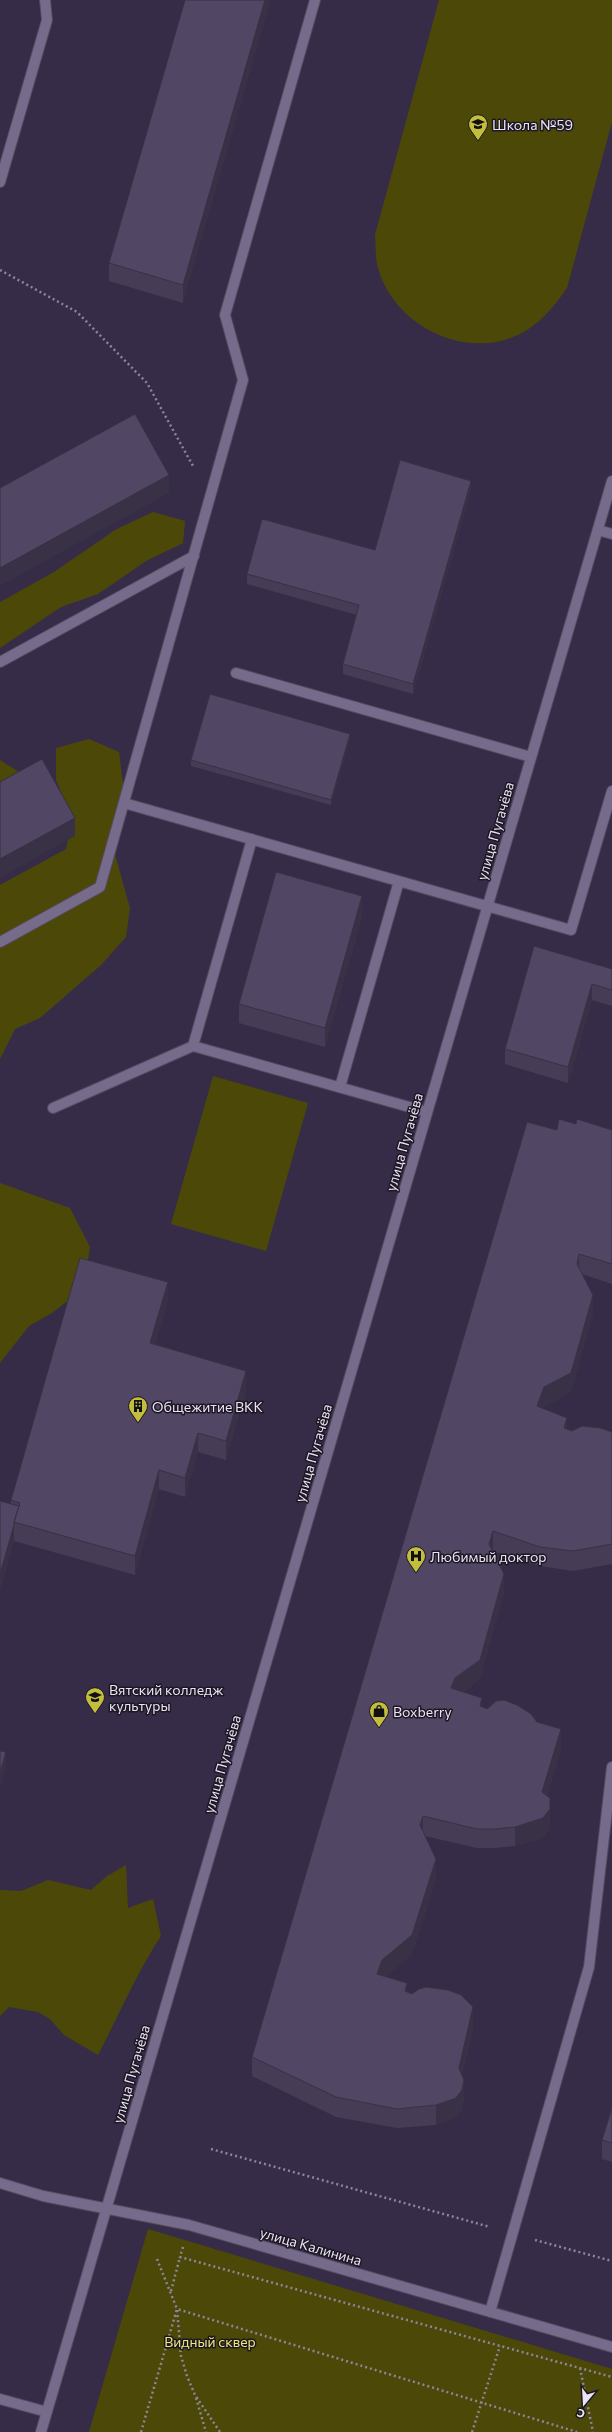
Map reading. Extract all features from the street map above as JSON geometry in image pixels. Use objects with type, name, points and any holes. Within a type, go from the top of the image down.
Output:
[{"type":"street","points":[[0,182],[47,20],[45,0]]},
{"type":"street","points":[[0,942],[100,887],[243,380],[225,315],[315,0]]},
{"type":"street","name":"улица Пугачёва","points":[[41,2432],[108,2208],[612,481]]},
{"type":"street","points":[[598,530],[612,534]]},
{"type":"street","points":[[0,662],[194,556]]},
{"type":"street","points":[[236,673],[531,757]]},
{"type":"street","points":[[124,803],[571,930],[612,791]]},
{"type":"street","points":[[193,1046],[252,839]]},
{"type":"street","points":[[340,1087],[399,881]]},
{"type":"street","points":[[53,1108],[193,1046],[427,1112]]},
{"type":"street","points":[[490,2312],[588,1967],[612,1768]]},
{"type":"street","name":"улица Калинина","points":[[0,2183],[44,2196],[108,2208],[189,2226],[612,2348]]},
{"type":"street","points":[[0,2399],[47,2412]]},
{"type":"path","points":[[0,270],[77,312],[147,383],[211,496]]},
{"type":"path","points":[[212,2149],[612,2261]]},
{"type":"path","points":[[170,2292],[183,2245]]},
{"type":"path","points":[[180,2257],[612,2377]]},
{"type":"path","points":[[157,2259],[177,2309],[182,2356],[206,2432]]},
{"type":"path","points":[[177,2309],[577,2432]]},
{"type":"path","points":[[141,2432],[177,2309]]},
{"type":"path","points":[[472,2432],[500,2346]]},
{"type":"path","points":[[580,2368],[593,2432]]},
{"type":"path","points":[[195,2395],[220,2432]]},
{"type":"green space","name":"Школа №59","points":[[439,0],[612,0],[612,122],[567,288],[554,306],[539,321],[527,330],[506,340],[483,343],[460,341],[438,335],[418,323],[401,308],[387,290],[377,264],[375,235]]},
{"type":"green space","points":[[153,512],[185,521],[183,543],[146,561],[98,594],[61,607],[0,648],[0,602],[54,572],[115,530]]},
{"type":"green space","points":[[89,739],[119,752],[127,815],[111,840],[130,908],[126,937],[101,965],[40,1018],[15,1029],[0,1059],[0,885],[66,849],[72,819],[56,780],[56,748]]},
{"type":"green space","points":[[0,760],[19,772],[0,791]]},
{"type":"green space","points":[[213,1076],[308,1103],[266,1251],[171,1224]]},
{"type":"green space","points":[[0,1183],[70,1208],[90,1247],[83,1289],[52,1313],[29,1326],[0,1363]]},
{"type":"green space","points":[[126,1865],[128,1908],[153,1899],[161,1936],[136,1980],[98,2055],[64,2035],[50,2019],[38,2012],[9,2007],[0,2016],[0,1890],[21,1891],[48,1880],[91,1890],[107,1876]]},
{"type":"green space","name":"Видный сквер","points":[[148,2229],[612,2369],[612,2432],[89,2432]]},
{"type":"building","points":[[185,0],[265,0],[183,285],[109,263]]},
{"type":"building","points":[[135,414],[169,475],[0,568],[0,488]]},
{"type":"building","points":[[400,460],[471,481],[413,684],[343,664],[359,605],[247,574],[262,519],[375,550]]},
{"type":"building","points":[[210,694],[350,734],[331,800],[191,760]]},
{"type":"building","points":[[42,759],[75,818],[0,859],[0,782]]},
{"type":"building","points":[[276,872],[362,896],[325,1028],[239,1004]]},
{"type":"building","points":[[534,946],[612,969],[612,990],[592,984],[568,1067],[505,1049]]},
{"type":"building","points":[[559,1119],[576,1124],[577,1119],[612,1130],[612,1264],[579,1254],[577,1264],[593,1295],[571,1373],[544,1387],[537,1406],[567,1418],[564,1428],[572,1431],[582,1426],[601,1428],[612,1432],[612,1544],[573,1551],[540,1547],[493,1531],[489,1544],[504,1574],[480,1660],[455,1678],[451,1688],[482,1698],[480,1706],[487,1709],[496,1701],[504,1700],[517,1705],[531,1714],[537,1722],[561,1729],[542,1792],[550,1798],[550,1809],[543,1818],[515,1827],[495,1829],[477,1829],[423,1816],[420,1825],[436,1859],[412,1935],[382,1960],[377,1974],[407,1983],[405,1991],[412,1994],[419,1989],[426,1987],[448,1990],[461,1995],[473,2007],[459,2068],[464,2080],[462,2090],[456,2098],[436,2105],[397,2109],[336,2097],[252,2057],[527,1122],[557,1130]]},
{"type":"building","name":"Общежитие ВКК","points":[[80,1258],[168,1282],[150,1343],[246,1371],[226,1441],[198,1433],[185,1478],[159,1470],[135,1556],[14,1522],[20,1503],[11,1500]]},
{"type":"building","points":[[0,1501],[19,1506],[0,1574]]},
{"type":"building","points":[[0,1751],[6,1752],[0,1773]]},
{"type":"building","points":[[612,2108],[612,2143],[602,2140]]},
{"type":"place","name":"Школа №59","points":[[478,141]]},
{"type":"place","name":"Общежитие ВКК","points":[[138,1423]]},
{"type":"place","name":"Любимый доктор","points":[[416,1573]]},
{"type":"place","name":"Вятский колледж культуры","points":[[95,1714]]},
{"type":"place","name":"Boxberry","points":[[379,1728]]}]
